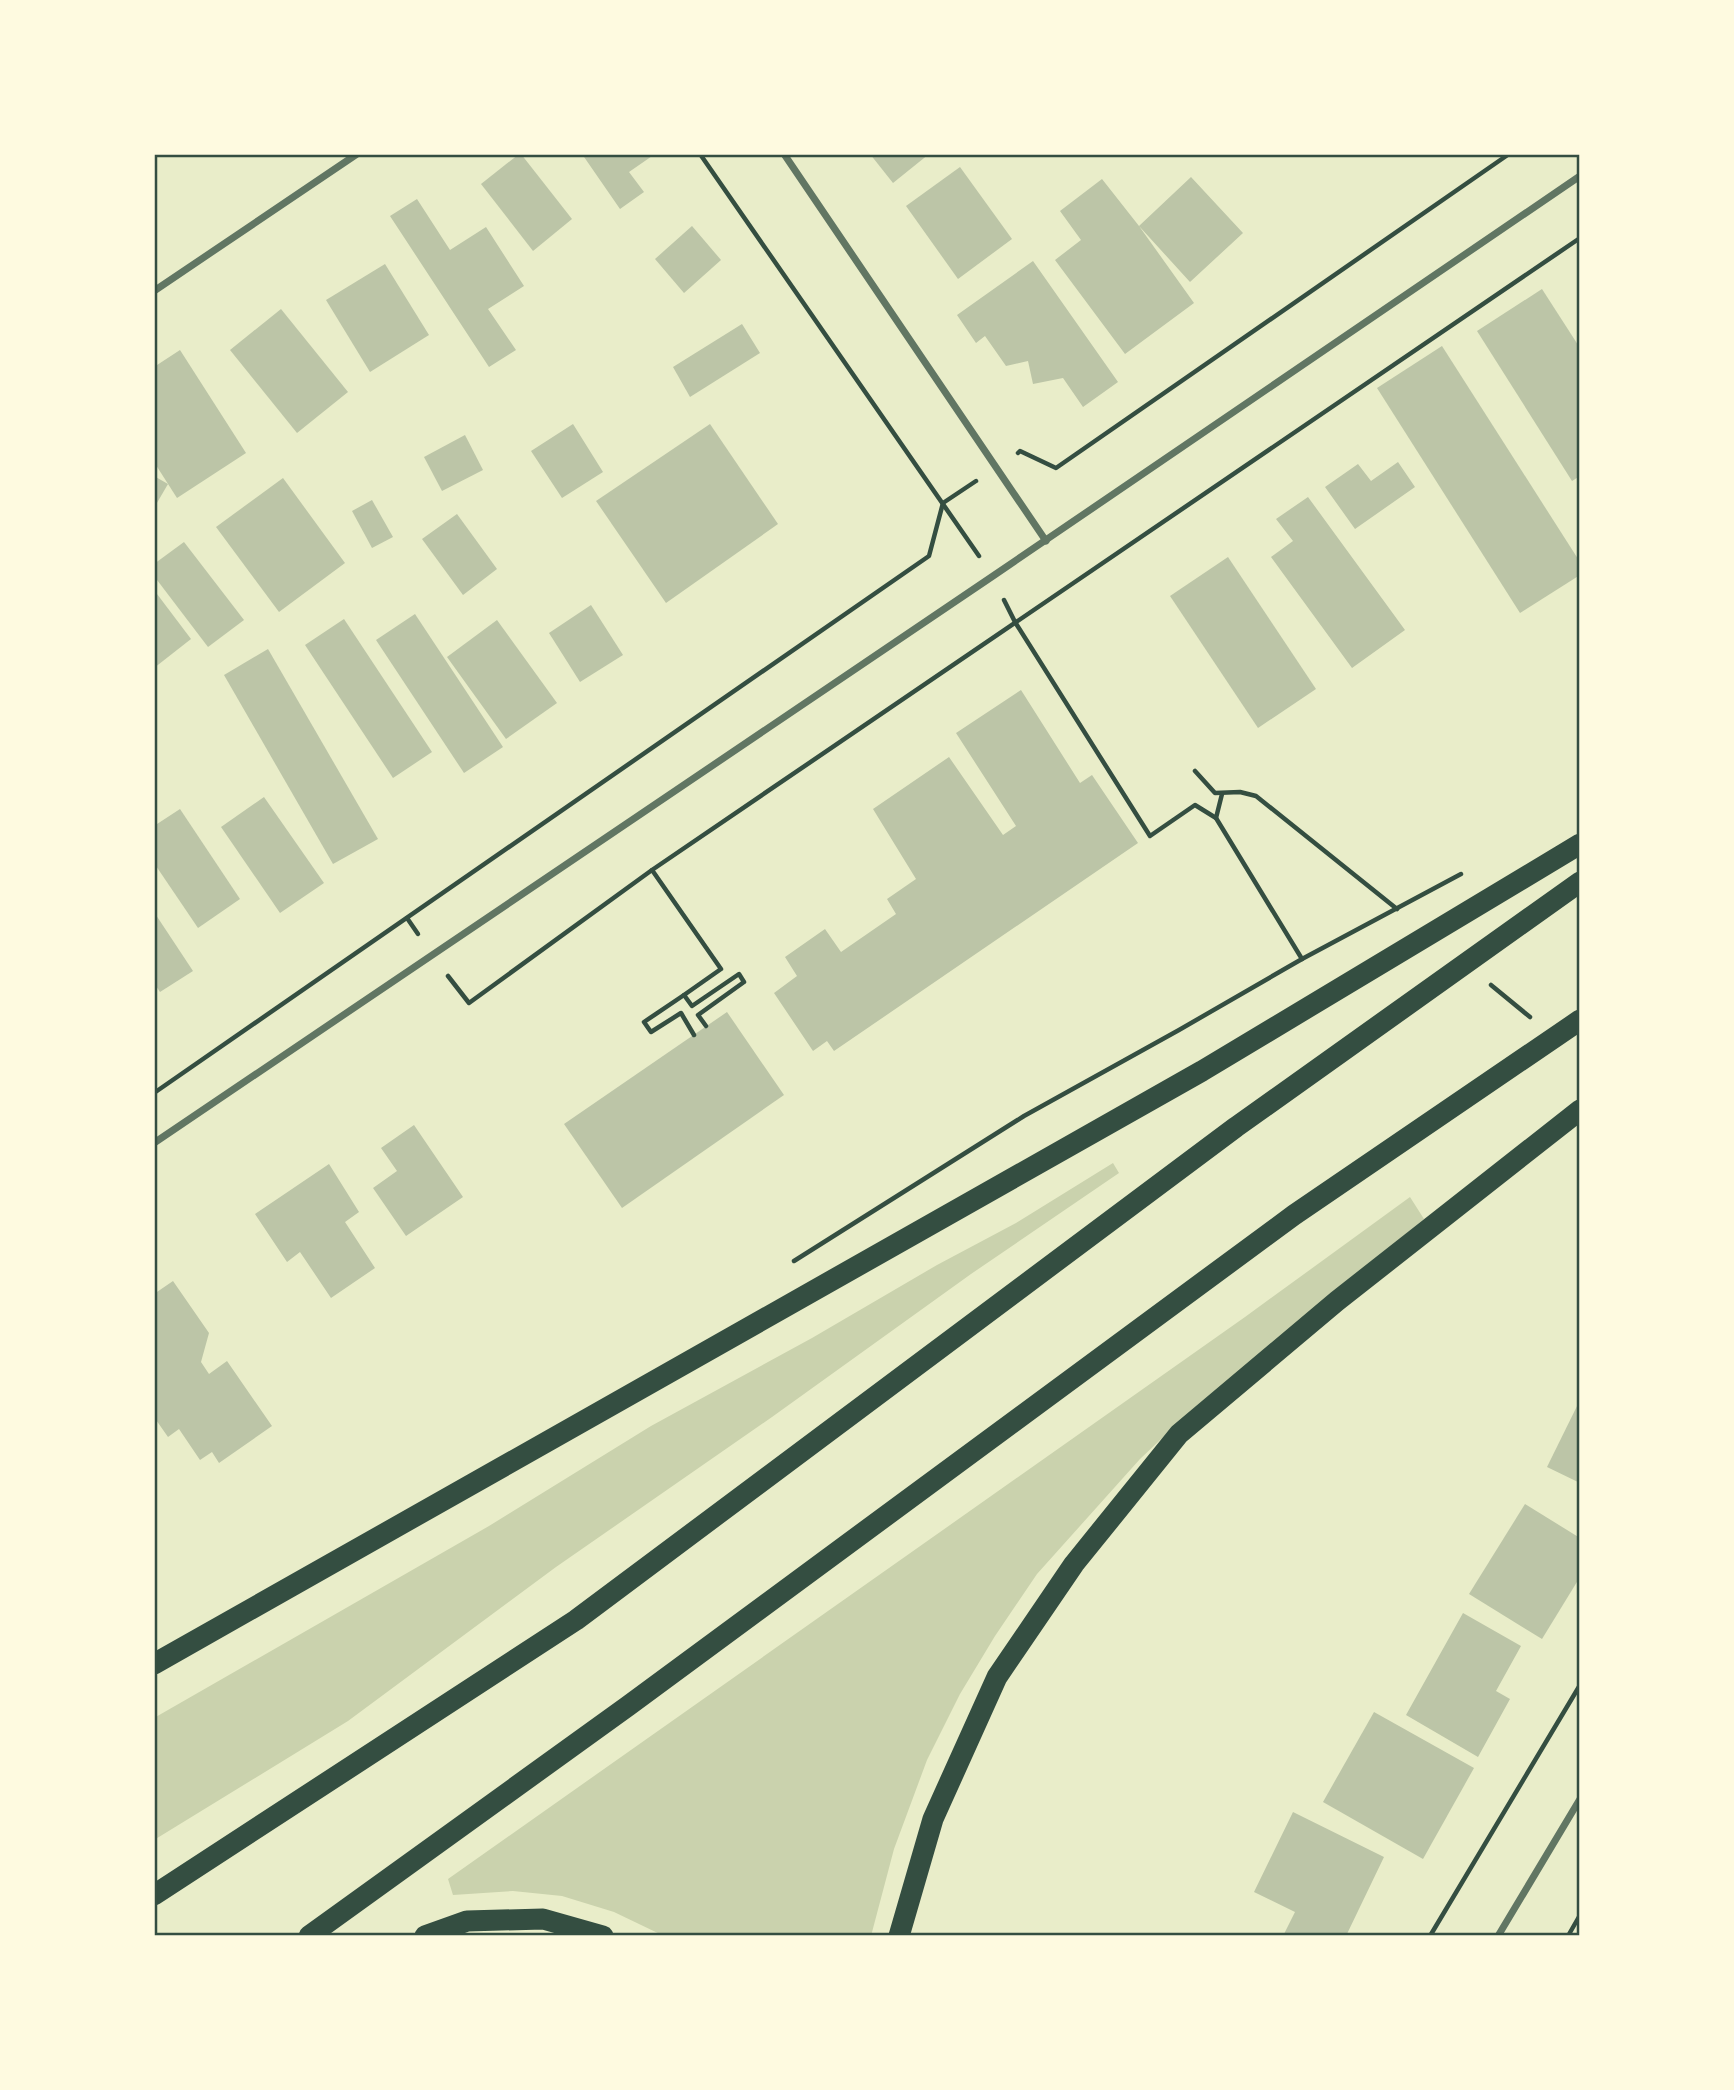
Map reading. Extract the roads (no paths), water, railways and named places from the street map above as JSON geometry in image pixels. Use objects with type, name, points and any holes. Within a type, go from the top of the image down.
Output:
[{"type":"highway","points":[[154,1664],[1202,1071],[1580,844]]},
{"type":"highway","points":[[154,1895],[576,1620],[1236,1126],[1580,882]]},
{"type":"highway","points":[[309,1936],[628,1706],[1294,1215],[1580,1020]]},
{"type":"highway","points":[[899,1936],[933,1819],[997,1677],[1074,1564],[1179,1434],[1337,1301],[1580,1110]]},
{"type":"highway","points":[[425,1936],[467,1920],[543,1919],[603,1936]]},
{"type":"street","points":[[154,291],[357,154]]},
{"type":"street","points":[[784,154],[1046,541]]},
{"type":"street","points":[[154,1143],[1046,541],[1580,176]]},
{"type":"street","points":[[1498,1936],[1580,1799]]}]
